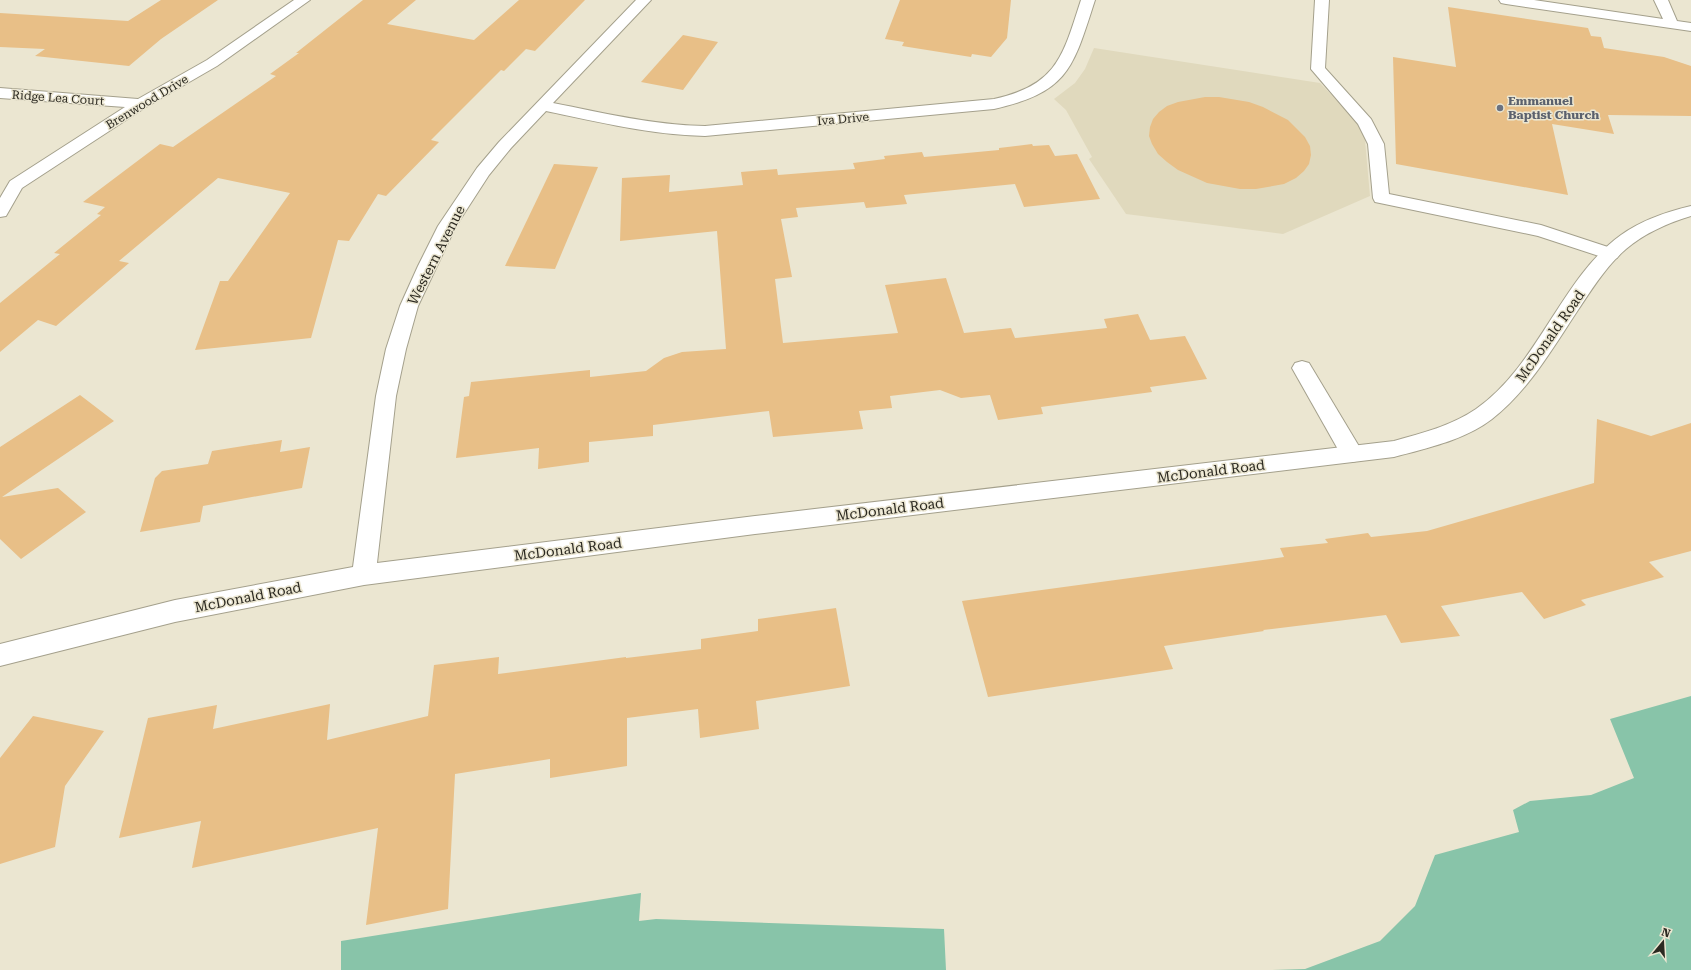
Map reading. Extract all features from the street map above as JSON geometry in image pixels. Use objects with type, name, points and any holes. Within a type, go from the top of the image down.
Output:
[{"type":"street","name":"Brenwood Drive","points":[[0,212],[16,185],[141,104],[212,63],[303,0]]},
{"type":"street","name":"Western Avenue","points":[[364,575],[386,396],[396,349],[409,306],[444,233],[483,172],[505,145],[644,0]]},
{"type":"street","name":"Iva Drive","points":[[543,106],[646,127],[684,132],[967,108],[1008,102],[1027,95],[1043,86],[1056,75],[1064,64],[1088,0]]},
{"type":"street","points":[[1322,0],[1318,69],[1365,122],[1376,144],[1381,198],[1541,231],[1611,254]]},
{"type":"street","points":[[1506,0],[1691,27]]},
{"type":"street","points":[[1661,0],[1672,24]]},
{"type":"street","name":"Ridge Lea Court","points":[[0,93],[141,104]]},
{"type":"street","name":"McDonald Road","points":[[0,655],[175,611],[364,575],[755,525],[1394,449],[1458,429],[1484,414],[1528,371],[1594,272],[1611,254],[1632,236],[1651,224],[1691,211]]},
{"type":"street","points":[[1302,368],[1352,454]]},
{"type":"shaded area","points":[[1094,48],[1320,83],[1364,129],[1370,196],[1283,234],[1126,214],[1089,159],[1092,157],[1066,110],[1054,99],[1075,83],[1085,69]]},
{"type":"green space","points":[[1691,696],[1691,970],[1272,970],[1305,969],[1380,941],[1415,906],[1435,855],[1519,832],[1513,810],[1530,801],[1591,795],[1634,778],[1610,719]]},
{"type":"green space","points":[[641,893],[639,921],[656,919],[944,929],[946,970],[341,970],[341,941]]},
{"type":"building","points":[[161,0],[218,0],[161,39],[129,66],[35,56],[45,49],[0,47],[0,13],[128,21]]},
{"type":"building","points":[[363,0],[416,0],[387,24],[474,40],[519,0],[585,0],[535,51],[526,49],[504,71],[501,70],[431,140],[439,142],[386,196],[378,194],[349,241],[338,240],[311,338],[195,350],[220,281],[228,281],[290,193],[218,178],[119,261],[129,263],[56,326],[38,320],[0,352],[0,303],[60,254],[54,253],[101,215],[97,214],[105,207],[83,202],[160,144],[173,147],[276,76],[270,74],[299,53],[296,53]]},
{"type":"building","points":[[900,0],[1011,0],[1007,38],[991,57],[972,54],[971,57],[902,46],[904,42],[885,39]]},
{"type":"building","name":"Emmanuel Baptist Church","points":[[1448,7],[1588,28],[1591,36],[1601,37],[1604,48],[1664,57],[1691,66],[1691,116],[1608,115],[1614,134],[1552,124],[1568,195],[1396,164],[1393,57],[1456,67]]},
{"type":"building","points":[[683,35],[718,42],[683,90],[641,82]]},
{"type":"building","points":[[1205,97],[1219,97],[1249,102],[1263,107],[1288,120],[1305,137],[1310,146],[1311,155],[1309,164],[1296,178],[1284,184],[1256,189],[1240,189],[1207,183],[1178,170],[1158,154],[1149,136],[1150,127],[1153,119],[1167,106],[1178,102]]},
{"type":"building","points":[[1032,144],[1033,146],[1049,145],[1055,156],[1077,154],[1100,199],[1024,207],[1015,184],[904,195],[907,204],[866,208],[864,202],[796,208],[798,217],[781,219],[792,277],[775,279],[783,343],[898,333],[885,285],[946,278],[964,333],[1011,328],[1015,338],[1107,328],[1104,319],[1138,314],[1150,340],[1185,336],[1207,379],[1150,387],[1152,392],[1041,407],[1043,414],[998,420],[990,395],[961,398],[940,390],[890,396],[892,408],[859,411],[863,429],[773,437],[769,411],[653,425],[653,436],[589,442],[589,462],[538,469],[539,448],[456,458],[464,397],[469,396],[471,382],[590,370],[590,377],[646,371],[664,358],[682,352],[726,349],[717,231],[620,241],[622,178],[670,175],[669,192],[743,185],[741,172],[777,169],[778,175],[855,169],[853,163],[885,159],[884,156],[922,152],[924,157],[999,150],[999,148]]},
{"type":"building","points":[[554,164],[598,167],[555,269],[505,266]]},
{"type":"building","points":[[80,395],[114,421],[2,497],[58,488],[86,512],[21,559],[0,539],[0,447]]},
{"type":"building","points":[[1597,419],[1651,436],[1691,423],[1691,551],[1649,562],[1664,577],[1581,600],[1586,605],[1544,619],[1522,592],[1441,606],[1460,636],[1401,643],[1386,615],[1263,630],[1264,631],[1164,646],[1173,669],[988,697],[962,601],[1284,557],[1280,548],[1328,543],[1325,539],[1368,533],[1371,537],[1427,531],[1594,483]]},
{"type":"building","points":[[282,440],[280,452],[310,447],[302,488],[203,506],[200,522],[140,532],[155,478],[162,471],[208,464],[212,451]]},
{"type":"building","points":[[836,608],[850,686],[756,701],[759,729],[700,738],[698,709],[627,718],[627,766],[550,778],[550,759],[455,774],[448,909],[366,925],[378,828],[192,868],[201,821],[119,838],[148,718],[217,705],[213,729],[330,704],[327,740],[428,716],[434,665],[499,657],[498,674],[626,657],[701,649],[701,639],[758,631],[758,619]]},
{"type":"building","points":[[33,716],[104,731],[65,786],[55,847],[0,864],[0,758]]},
{"type":"place","name":"Emmanuel Baptist Church","points":[[1500,108]]}]
